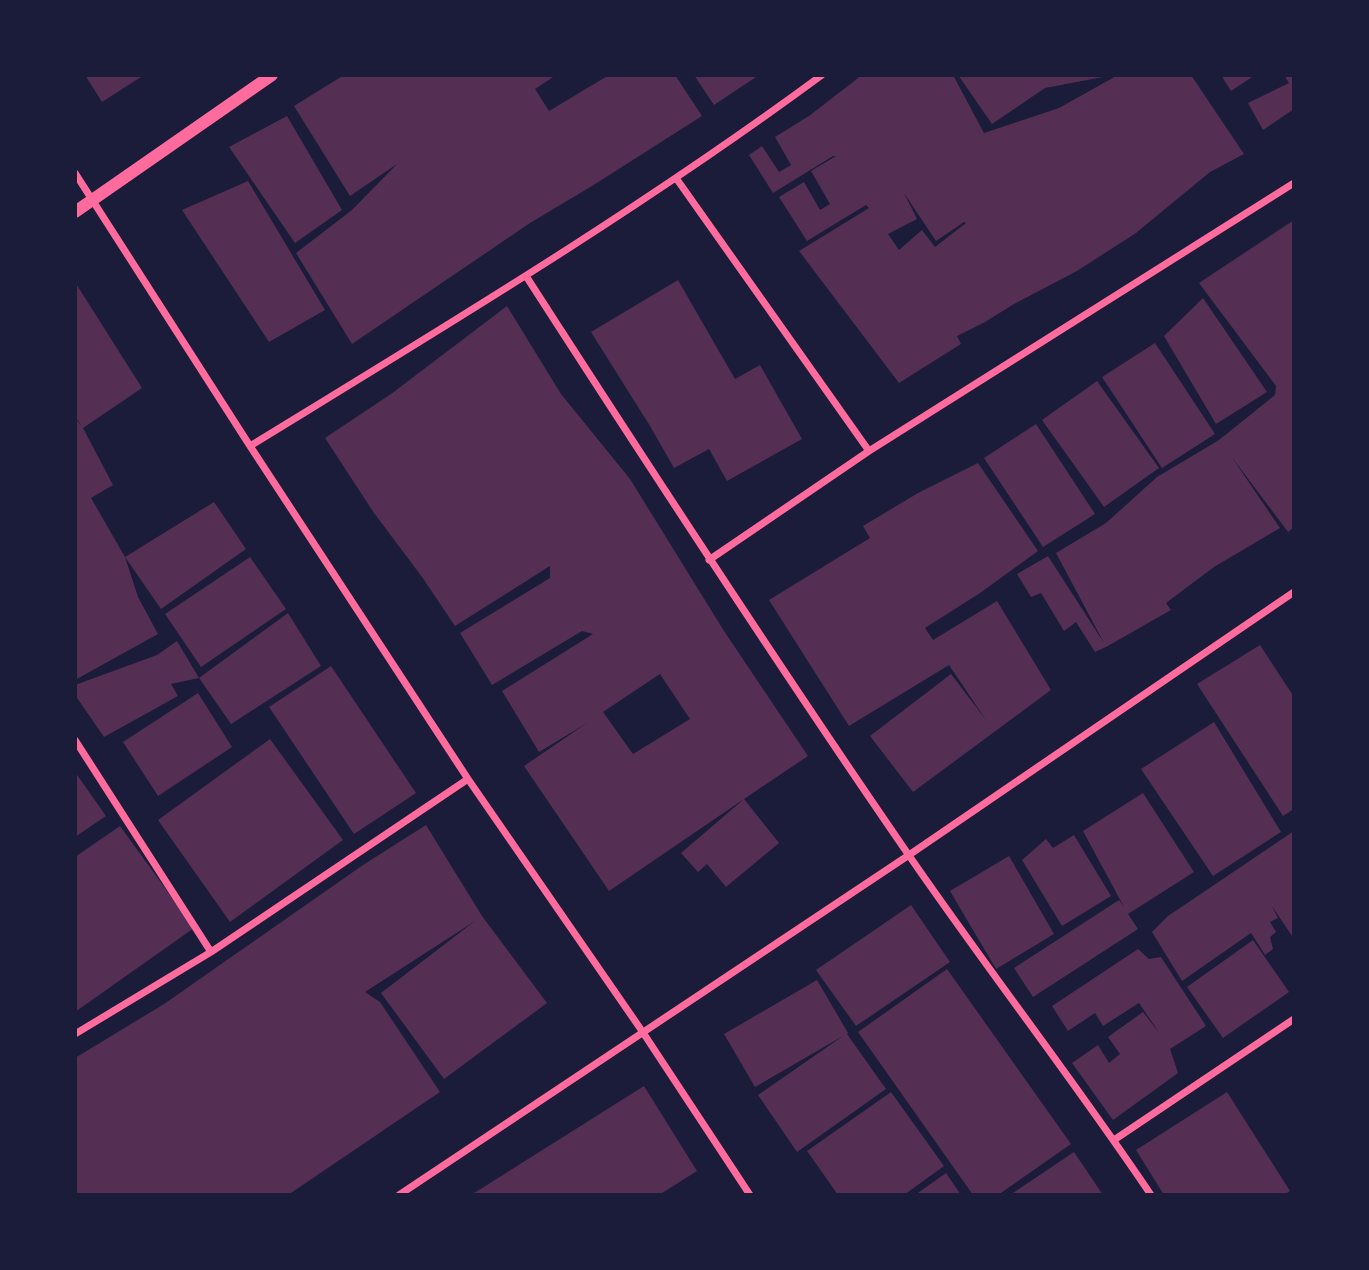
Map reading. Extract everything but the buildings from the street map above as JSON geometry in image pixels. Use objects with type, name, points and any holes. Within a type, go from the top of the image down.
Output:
[{"type":"street","points":[[75,212],[272,75]]},
{"type":"street","points":[[250,446],[526,276],[676,178],[811,78],[822,75]]},
{"type":"street","points":[[75,173],[468,779],[642,1031],[751,1195]]},
{"type":"street","points":[[676,178],[869,451]]},
{"type":"street","points":[[709,560],[869,451],[1294,183]]},
{"type":"street","points":[[526,276],[709,560],[909,855],[1151,1195]]},
{"type":"street","points":[[399,1195],[909,855],[1294,592]]},
{"type":"street","points":[[75,740],[211,952]]},
{"type":"street","points":[[75,1034],[211,952],[468,779]]},
{"type":"street","points":[[1114,1140],[1294,1019]]}]
